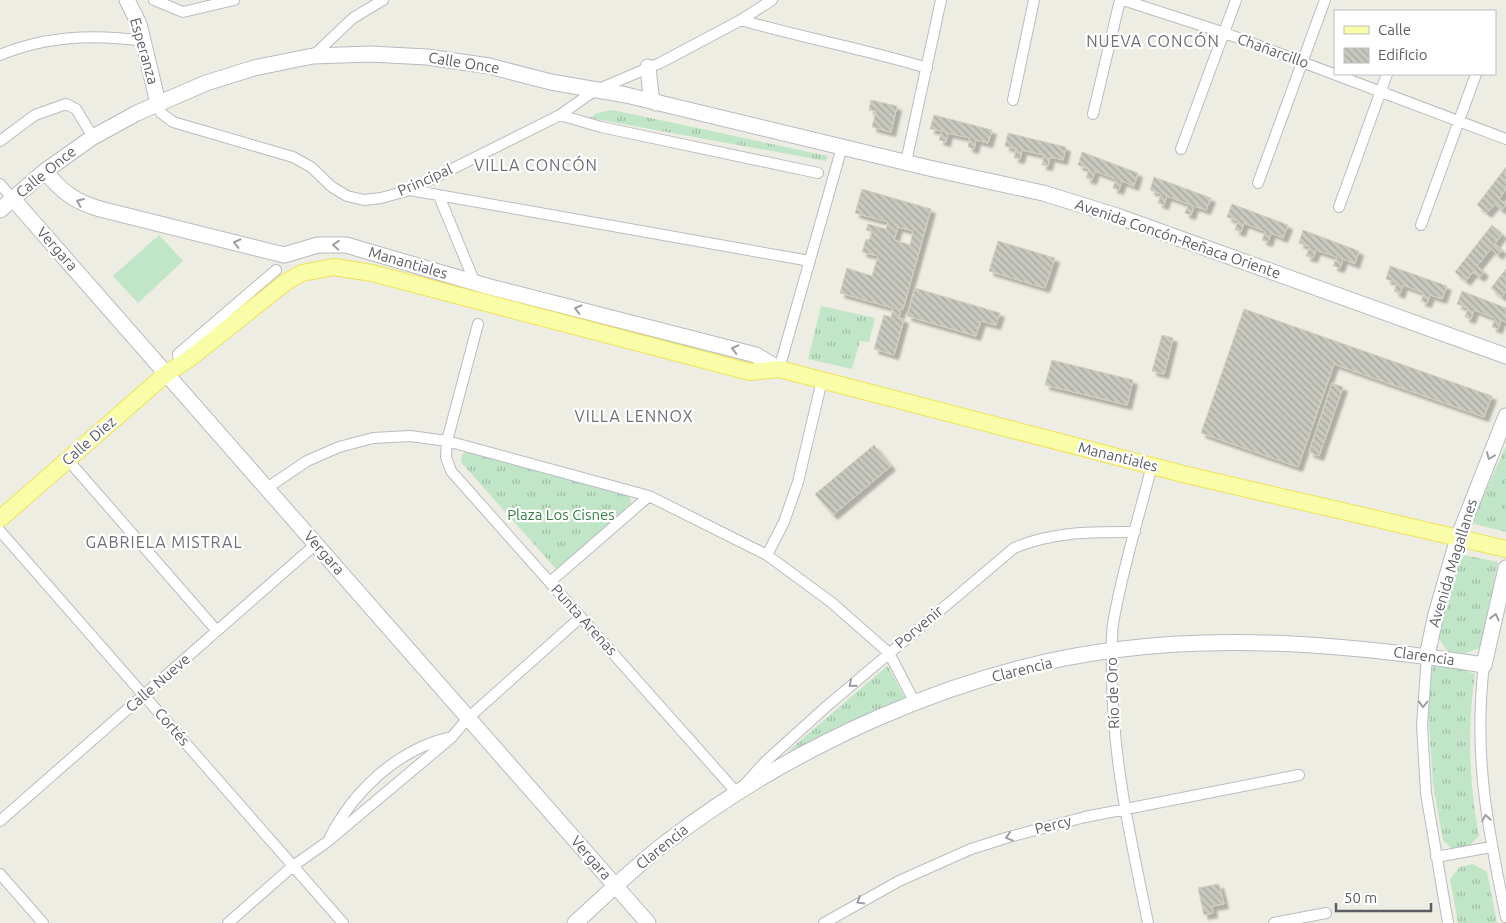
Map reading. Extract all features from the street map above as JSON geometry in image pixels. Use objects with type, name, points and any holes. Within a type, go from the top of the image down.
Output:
[{"type":"main road","name":"Calle Diez","points":[[0,519],[174,369],[294,277],[322,267],[346,268]]},
{"type":"main road","name":"Manantiales","points":[[346,268],[750,372],[779,369],[1152,465],[1506,548]]},
{"type":"street","name":"Esperanza","points":[[127,0],[139,24],[158,103]]},
{"type":"street","points":[[154,0],[183,12],[234,0]]},
{"type":"street","points":[[313,56],[353,18],[383,0]]},
{"type":"street","name":"Principal","points":[[158,103],[161,113],[173,122],[293,157],[311,167],[332,187],[346,196],[372,200],[410,190],[560,115],[594,91],[648,67],[741,20],[772,0]]},
{"type":"street","points":[[906,162],[941,0]]},
{"type":"street","points":[[1013,100],[1034,0]]},
{"type":"street","points":[[1094,114],[1121,0]]},
{"type":"street","name":"Chañarcillo","points":[[1121,0],[1224,33],[1334,74]]},
{"type":"street","points":[[1181,149],[1236,0]]},
{"type":"street","points":[[1258,183],[1325,0]]},
{"type":"street","points":[[741,20],[927,68]]},
{"type":"street","points":[[0,55],[25,46],[67,38],[107,37],[144,41]]},
{"type":"street","name":"Calle Once","points":[[0,210],[45,171],[93,137],[158,103],[225,77],[313,56],[370,54],[435,58],[490,66],[842,147]]},
{"type":"street","points":[[648,67],[651,96],[656,103]]},
{"type":"street","name":"Chañarcillo","points":[[1337,75],[1506,139]]},
{"type":"street","points":[[1339,207],[1387,75]]},
{"type":"street","points":[[1421,225],[1476,75]]},
{"type":"street","points":[[0,140],[34,115],[66,104],[76,109],[93,137]]},
{"type":"street","points":[[560,115],[601,128],[818,173]]},
{"type":"street","points":[[779,369],[842,147]]},
{"type":"street","name":"Avenida Concón-Reñaca Oriente","points":[[842,147],[977,177],[1077,203],[1506,356]]},
{"type":"street","name":"Manantiales","points":[[45,171],[64,193],[80,203],[100,209],[284,255],[318,245],[346,246],[476,283],[756,355],[779,369]]},
{"type":"street","name":"Vergara","points":[[0,184],[174,369],[267,488],[648,923]]},
{"type":"street","points":[[410,190],[810,262]]},
{"type":"street","points":[[439,196],[476,283]]},
{"type":"street","name":"Calle Diez","points":[[174,369],[178,354],[276,270]]},
{"type":"street","name":"Punta Arenas","points":[[478,324],[447,441],[446,457],[451,471],[737,792]]},
{"type":"street","points":[[767,555],[784,522],[798,482],[822,380]]},
{"type":"street","name":"Avenida Magallanes","points":[[1448,923],[1436,858],[1423,760],[1422,725],[1427,656],[1436,614],[1458,538],[1506,418]]},
{"type":"street","points":[[267,488],[307,461],[356,442],[391,436],[447,441],[649,496],[767,555],[831,602],[889,653],[915,703]]},
{"type":"street","points":[[68,460],[217,631]]},
{"type":"street","name":"Río de Oro","points":[[1148,923],[1125,810],[1114,726],[1112,650],[1113,624],[1152,465]]},
{"type":"street","points":[[550,582],[649,496]]},
{"type":"street","name":"Cortés","points":[[0,531],[343,923]]},
{"type":"street","name":"Porvenir","points":[[737,792],[765,762],[889,653],[1014,548],[1062,533],[1135,532]]},
{"type":"street","name":"Calle Nueve","points":[[0,821],[316,544]]},
{"type":"street","points":[[1506,568],[1484,665],[1480,712],[1480,760],[1491,847],[1506,917]]},
{"type":"street","points":[[228,923],[293,866],[327,842],[451,738],[468,718],[581,617]]},
{"type":"street","name":"Clarencia","points":[[575,923],[667,841],[737,792],[836,737],[915,703],[1014,671],[1112,650],[1195,644],[1278,643],[1368,648],[1484,665]]},
{"type":"street","points":[[327,842],[351,804],[382,773],[412,751],[451,738]]},
{"type":"street","name":"Percy","points":[[824,923],[898,881],[971,849],[1047,826],[1299,775]]},
{"type":"street","points":[[1436,858],[1491,847]]},
{"type":"street","points":[[0,874],[43,923]]},
{"type":"street","points":[[1274,923],[1326,913]]},
{"type":"green space","points":[[613,110],[828,156],[826,161],[590,118],[597,113]]},
{"type":"green space","points":[[159,235],[183,261],[138,303],[113,276]]},
{"type":"green space","points":[[821,306],[875,318],[869,342],[860,341],[852,369],[808,359]]},
{"type":"green space","points":[[1506,446],[1506,532],[1471,523]]},
{"type":"green space","name":"Plaza Los Cisnes","points":[[467,449],[629,494],[632,506],[556,569],[461,462],[462,455]]},
{"type":"green space","points":[[1459,554],[1498,562],[1480,648],[1463,654],[1449,654],[1436,634]]},
{"type":"green space","points":[[888,666],[907,702],[787,752],[886,667]]},
{"type":"green space","points":[[1431,666],[1453,667],[1475,674],[1472,694],[1470,755],[1473,796],[1479,836],[1468,847],[1452,849],[1443,840],[1433,784],[1428,708]]},
{"type":"green space","points":[[1473,864],[1487,872],[1497,923],[1458,923],[1450,879],[1460,867]]},
{"type":"building","points":[[871,100],[897,106],[891,132],[872,127],[876,111],[869,110]]},
{"type":"building","points":[[934,115],[992,130],[988,143],[976,140],[974,149],[968,147],[970,138],[948,133],[946,142],[939,140],[942,131],[930,129]]},
{"type":"building","points":[[1008,133],[1066,147],[1063,160],[1050,157],[1048,166],[1042,165],[1044,155],[1022,150],[1020,159],[1014,158],[1016,149],[1005,146]]},
{"type":"building","points":[[1082,152],[1138,173],[1134,186],[1122,181],[1119,190],[1113,188],[1116,179],[1095,171],[1092,180],[1086,178],[1089,169],[1078,165]]},
{"type":"building","points":[[1506,167],[1506,189],[1499,199],[1506,204],[1502,210],[1495,204],[1487,213],[1477,205]]},
{"type":"building","points":[[1154,177],[1211,198],[1206,210],[1194,206],[1191,215],[1185,213],[1188,204],[1167,196],[1164,205],[1158,203],[1161,194],[1150,190]]},
{"type":"building","points":[[862,189],[931,209],[903,309],[901,308],[899,318],[904,319],[894,355],[874,349],[884,315],[891,317],[893,308],[840,293],[847,268],[872,276],[878,256],[862,252],[866,239],[869,240],[872,232],[866,230],[868,224],[886,229],[888,222],[855,213]],"holes":[[[898,227],[913,231],[910,245],[894,240]]]},
{"type":"building","points":[[1232,204],[1288,225],[1283,238],[1271,233],[1268,242],[1262,240],[1265,231],[1244,223],[1241,232],[1235,230],[1238,221],[1227,217]]},
{"type":"building","points":[[1492,225],[1502,234],[1495,244],[1502,250],[1498,255],[1491,249],[1477,266],[1484,272],[1480,277],[1473,272],[1466,281],[1455,272]]},
{"type":"building","points":[[1303,230],[1359,251],[1355,264],[1343,259],[1340,268],[1333,266],[1337,257],[1316,250],[1313,258],[1306,256],[1310,247],[1299,243]]},
{"type":"building","points":[[998,241],[1055,258],[1045,288],[989,271]]},
{"type":"building","points":[[1390,266],[1447,286],[1442,299],[1430,295],[1427,303],[1421,301],[1424,293],[1403,285],[1400,294],[1394,291],[1397,283],[1386,279]]},
{"type":"building","points":[[1506,269],[1506,291],[1502,297],[1491,288]]},
{"type":"building","points":[[915,288],[1000,313],[996,325],[981,321],[976,336],[907,316]]},
{"type":"building","points":[[1462,291],[1506,308],[1506,322],[1501,320],[1498,329],[1492,327],[1495,318],[1474,310],[1471,319],[1465,317],[1468,308],[1457,304]]},
{"type":"building","points":[[1244,309],[1492,396],[1484,417],[1334,364],[1298,467],[1201,433]]},
{"type":"building","points":[[1162,335],[1173,338],[1164,374],[1152,371]]},
{"type":"building","points":[[1052,360],[1133,380],[1127,405],[1045,385]]},
{"type":"building","points":[[1332,383],[1343,387],[1319,456],[1309,452]]},
{"type":"building","points":[[874,445],[891,466],[833,515],[815,494]]},
{"type":"building","points":[[1219,884],[1224,904],[1212,906],[1213,913],[1204,915],[1198,888]]},
{"type":"district","name":"NUEVA CONCÓN","points":[[1153,41]]},
{"type":"district","name":"VILLA CONCÓN","points":[[536,165]]},
{"type":"district","name":"VILLA LENNOX","points":[[634,416]]},
{"type":"district","name":"GABRIELA MISTRAL","points":[[164,542]]}]
